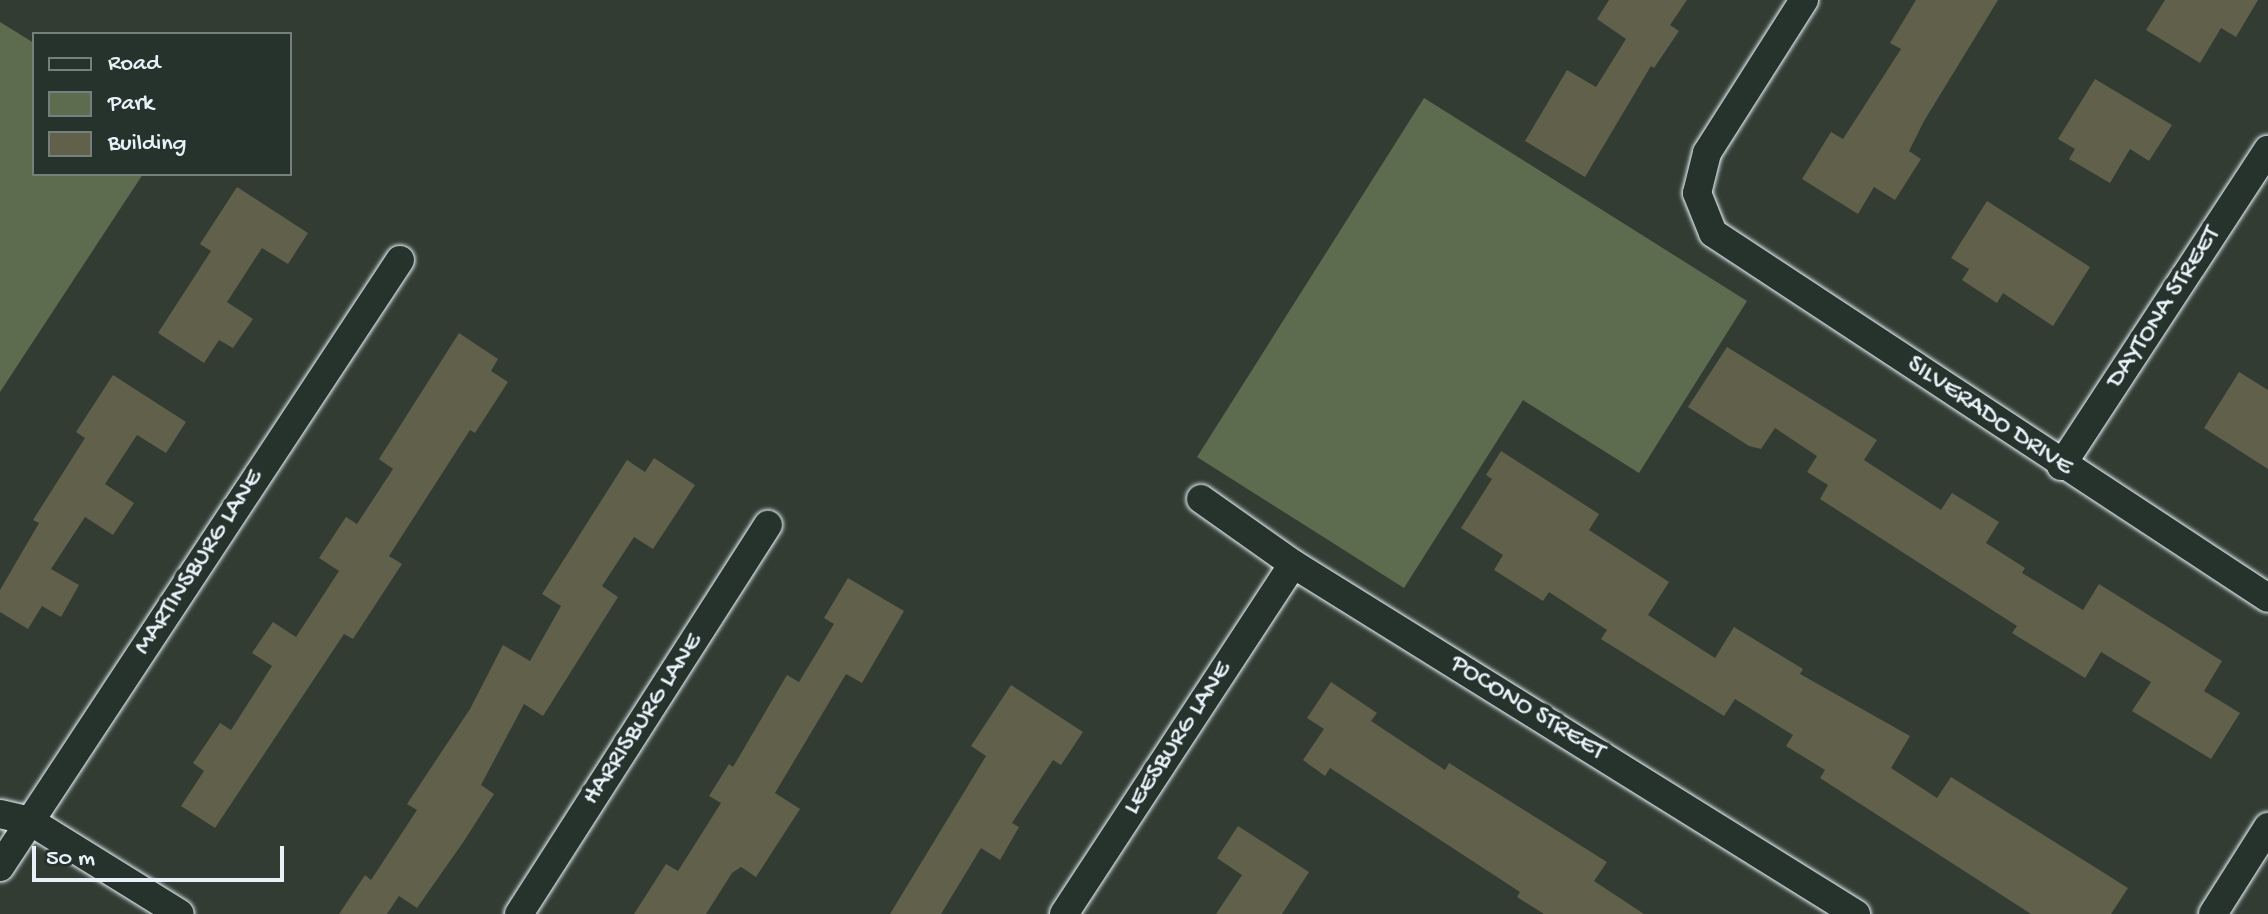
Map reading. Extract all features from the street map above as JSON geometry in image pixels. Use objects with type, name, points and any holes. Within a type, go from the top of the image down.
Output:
[{"type":"street","name":"SILVERADO DRIVE","points":[[1804,0],[1707,153],[1697,193],[1713,233],[2061,466],[2268,598]]},
{"type":"street","name":"DAYTONA STREET","points":[[2061,466],[2268,150]]},
{"type":"street","name":"MARTINSBURG LANE","points":[[0,867],[400,260]]},
{"type":"street","name":"POCONO STREET","points":[[1201,499],[1293,564],[1856,914]]},
{"type":"street","name":"HARRISBURG LANE","points":[[519,914],[768,525]]},
{"type":"street","name":"LEESBURG LANE","points":[[1064,914],[1293,564]]},
{"type":"street","points":[[0,814],[30,821],[180,914]]},
{"type":"street","points":[[2213,914],[2268,827]]},
{"type":"green space","points":[[0,22],[32,42],[32,176],[142,176],[0,392]]},
{"type":"green space","points":[[1424,98],[1747,301],[1639,473],[1523,400],[1404,588],[1197,457]]},
{"type":"building","points":[[1609,0],[1687,0],[1670,25],[1679,31],[1654,68],[1651,66],[1585,177],[1525,141],[1567,70],[1596,87],[1626,39],[1597,19]]},
{"type":"building","points":[[1916,0],[1998,0],[1924,121],[1909,151],[1921,159],[1895,200],[1874,187],[1858,214],[1802,179],[1831,132],[1843,139],[1901,49],[1890,43]]},
{"type":"building","points":[[2165,0],[2258,0],[2236,37],[2221,28],[2200,63],[2146,30]]},
{"type":"building","points":[[2095,79],[2172,125],[2149,161],[2130,149],[2110,183],[2069,159],[2075,149],[2058,139]]},
{"type":"building","points":[[237,187],[308,233],[288,264],[262,248],[227,302],[253,319],[233,348],[219,340],[204,363],[158,333],[211,251],[200,244]]},
{"type":"building","points":[[1987,201],[2090,267],[2053,326],[2003,293],[1997,303],[1962,280],[1969,269],[1951,258]]},
{"type":"building","points":[[459,333],[498,359],[491,371],[508,382],[475,433],[470,430],[389,556],[402,564],[353,639],[344,634],[215,828],[181,806],[204,771],[193,763],[220,723],[231,730],[272,666],[252,653],[273,622],[296,637],[339,571],[319,558],[346,517],[357,524],[393,469],[379,459]]},
{"type":"building","points":[[1727,347],[1877,440],[1864,460],[1941,510],[1952,493],[1999,522],[1986,543],[2025,568],[2022,573],[2083,610],[2099,584],[2222,661],[2204,691],[2240,713],[2211,759],[2132,711],[2151,682],[2101,652],[2085,678],[2012,633],[2017,626],[1820,499],[1828,485],[1807,472],[1817,456],[1775,428],[1761,449],[1749,446],[1688,407]]},
{"type":"building","points":[[2239,372],[2268,390],[2268,469],[2204,428]]},
{"type":"building","points":[[113,375],[186,422],[166,453],[137,435],[105,484],[134,503],[113,535],[85,517],[51,569],[79,585],[61,617],[42,606],[28,629],[0,612],[0,590],[39,523],[33,520],[85,438],[76,432]]},
{"type":"building","points":[[1501,451],[1599,514],[1589,530],[1669,582],[1648,615],[1715,658],[1734,627],[1803,669],[1800,674],[1910,736],[1891,768],[1937,798],[1951,777],[2128,888],[2111,914],[2031,914],[1820,778],[1825,770],[1786,746],[1793,735],[1735,699],[1724,716],[1601,639],[1607,630],[1549,592],[1543,601],[1494,570],[1503,555],[1461,528],[1492,479],[1486,475]]},
{"type":"building","points":[[654,458],[695,485],[653,549],[634,537],[602,586],[618,597],[543,716],[524,704],[481,785],[494,794],[464,841],[417,908],[399,896],[387,914],[339,914],[365,875],[371,880],[417,810],[407,804],[470,709],[503,645],[530,661],[561,606],[542,594],[627,460],[645,472]]},
{"type":"building","points":[[848,578],[904,611],[862,683],[846,674],[775,793],[800,809],[756,877],[741,867],[732,873],[706,914],[634,914],[666,864],[678,871],[721,803],[709,796],[729,764],[733,767],[787,675],[799,682],[834,624],[824,618]]},
{"type":"building","points":[[1331,682],[1377,713],[1371,721],[1445,770],[1449,763],[1607,862],[1594,881],[1644,914],[1544,914],[1517,897],[1520,892],[1330,768],[1325,776],[1303,760],[1324,729],[1307,718]]},
{"type":"building","points":[[1011,685],[1083,732],[1061,765],[1053,760],[1012,823],[1019,827],[1000,860],[981,848],[941,914],[890,914],[986,756],[971,746]]},
{"type":"building","points":[[1238,826],[1309,872],[1282,914],[1216,914],[1242,875],[1217,858]]}]
